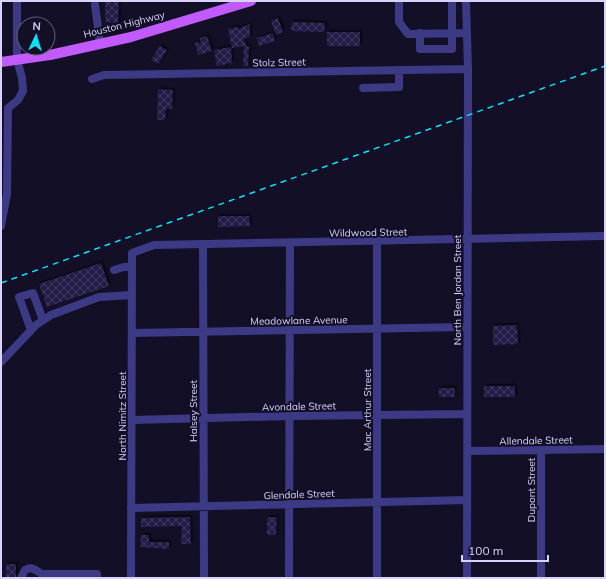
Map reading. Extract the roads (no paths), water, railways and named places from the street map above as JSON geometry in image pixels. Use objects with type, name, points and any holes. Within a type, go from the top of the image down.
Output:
[{"type":"main road","name":"Houston Highway","points":[[1,62],[50,55],[131,37],[251,1]]},
{"type":"street","points":[[1,226],[7,194],[5,108],[18,100],[23,91],[17,59],[17,1]]},
{"type":"street","points":[[399,1],[399,22],[408,34],[467,33]]},
{"type":"street","points":[[420,34],[420,49],[452,49],[452,1]]},
{"type":"street","name":"North Ben Jordan Street","points":[[466,1],[468,69],[467,578]]},
{"type":"street","points":[[95,5],[100,43]]},
{"type":"street","name":"Stolz Street","points":[[92,79],[104,75],[468,69]]},
{"type":"street","points":[[363,88],[403,87],[399,70]]},
{"type":"street","name":"Wildwood Street","points":[[132,253],[154,245],[378,242],[605,236]]},
{"type":"street","name":"Mac Arthur Street","points":[[377,578],[378,242]]},
{"type":"street","points":[[290,243],[290,578]]},
{"type":"street","name":"Halsey Street","points":[[203,244],[204,578]]},
{"type":"street","name":"North Nimitz Street","points":[[131,578],[132,253]]},
{"type":"street","points":[[114,270],[124,267],[132,267]]},
{"type":"street","points":[[31,330],[19,298],[33,293],[43,320]]},
{"type":"street","points":[[1,362],[31,330],[51,315],[99,297],[132,295]]},
{"type":"street","name":"Meadowlane Avenue","points":[[132,333],[467,327]]},
{"type":"street","name":"Avondale Street","points":[[132,420],[467,414]]},
{"type":"street","name":"Allendale Street","points":[[468,451],[605,449]]},
{"type":"street","name":"Dupont Street","points":[[541,450],[541,578]]},
{"type":"street","name":"Glendale Street","points":[[131,508],[467,500]]},
{"type":"street","points":[[22,578],[25,570],[30,567],[42,574],[97,574],[97,578]]},
{"type":"railway","points":[[1,283],[605,66]]}]
